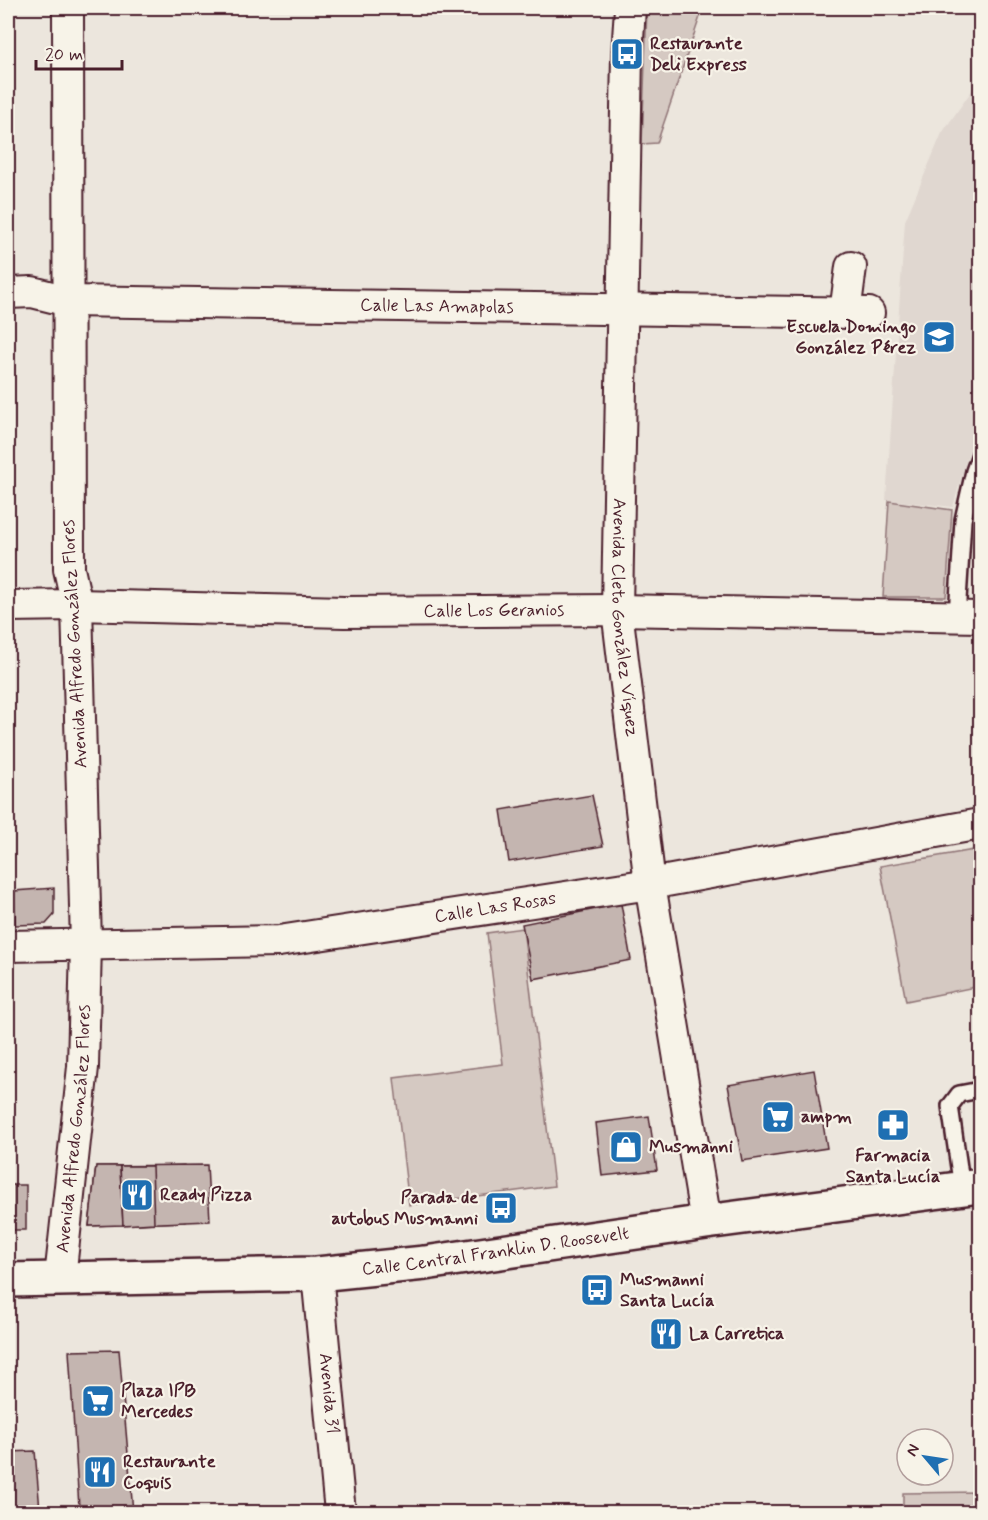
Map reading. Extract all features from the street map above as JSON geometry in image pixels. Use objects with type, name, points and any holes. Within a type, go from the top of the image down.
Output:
[{"type":"main road","name":"Calle Central Franklin D. Roosevelt","points":[[8,1280],[317,1274],[425,1263],[706,1222],[971,1187]]},
{"type":"street","name":"Avenida Alfredo González Flores","points":[[60,1278],[83,1067],[86,945],[77,605],[69,569],[68,8]]},
{"type":"street","name":"Avenida Cleto González Víquez","points":[[630,8],[627,54],[617,610],[650,884],[706,1222]]},
{"type":"street","name":"Calle Las Amapolas","points":[[8,293],[32,292],[68,301],[857,313],[851,267]]},
{"type":"street","name":"Calle Los Geranios","points":[[8,606],[77,605],[344,612],[617,610],[969,617]]},
{"type":"street","name":"Calle Las Rosas","points":[[8,945],[279,941],[650,884],[981,824]]},
{"type":"street","name":"Avenida 31","points":[[317,1274],[340,1512]]},
{"type":"lane","points":[[969,617],[963,520],[974,471],[981,454]]},
{"type":"lane","points":[[971,1187],[950,1106],[959,1094],[981,1090]]},
{"type":"shaded area","points":[[647,8],[703,8],[657,143],[642,144]]},
{"type":"shaded area","name":"Escuela Domingo González Pérez","points":[[980,79],[980,427],[966,461],[953,507],[886,500],[905,221],[942,133]]},
{"type":"shaded area","points":[[889,501],[952,510],[946,597],[883,597]]},
{"type":"shaded area","points":[[980,849],[980,986],[906,1001],[880,866]]},
{"type":"shaded area","points":[[523,928],[554,1186],[409,1205],[394,1078],[503,1064],[487,933]]},
{"type":"shaded area","points":[[980,1492],[980,1512],[903,1512],[903,1493]]},
{"type":"building","points":[[592,795],[603,846],[509,862],[501,810]]},
{"type":"building","points":[[54,888],[54,915],[46,924],[15,925],[14,891]]},
{"type":"building","points":[[621,904],[631,960],[533,979],[522,924]]},
{"type":"building","name":"ampm","points":[[814,1070],[827,1148],[742,1161],[728,1085]]},
{"type":"building","name":"Musmanni","points":[[649,1116],[657,1170],[602,1176],[596,1123]]},
{"type":"building","points":[[184,1165],[186,1222],[154,1223],[152,1166]]},
{"type":"building","points":[[207,1165],[210,1221],[89,1226],[96,1166]]},
{"type":"building","points":[[96,1166],[120,1166],[123,1225],[89,1226]]},
{"type":"building","name":"Ready Pizza","points":[[120,1166],[152,1166],[154,1223],[123,1225]]},
{"type":"building","points":[[8,1185],[26,1185],[26,1230],[8,1230]]},
{"type":"building","name":"Plaza IPB Mercedes","points":[[119,1350],[133,1512],[8,1512],[8,1452],[35,1451],[40,1510],[79,1507],[69,1351]]},
{"type":"place","name":"Restaurante Deli Express","points":[[627,54]]},
{"type":"place","name":"Escuela Domingo González Pérez","points":[[939,337]]},
{"type":"place","name":"ampm","points":[[778,1117]]},
{"type":"place","name":"Farmacia Santa Lucía","points":[[893,1125]]},
{"type":"place","name":"Musmanni","points":[[626,1147]]},
{"type":"place","name":"Ready Pizza","points":[[137,1195]]},
{"type":"place","name":"Parada de autobus Musmanni","points":[[501,1208]]},
{"type":"place","name":"Musmanni Santa Lucía","points":[[597,1290]]},
{"type":"place","name":"La Carretica","points":[[666,1334]]},
{"type":"place","name":"Plaza IPB Mercedes","points":[[98,1401]]},
{"type":"place","name":"Restaurante Coquis","points":[[100,1472]]}]
